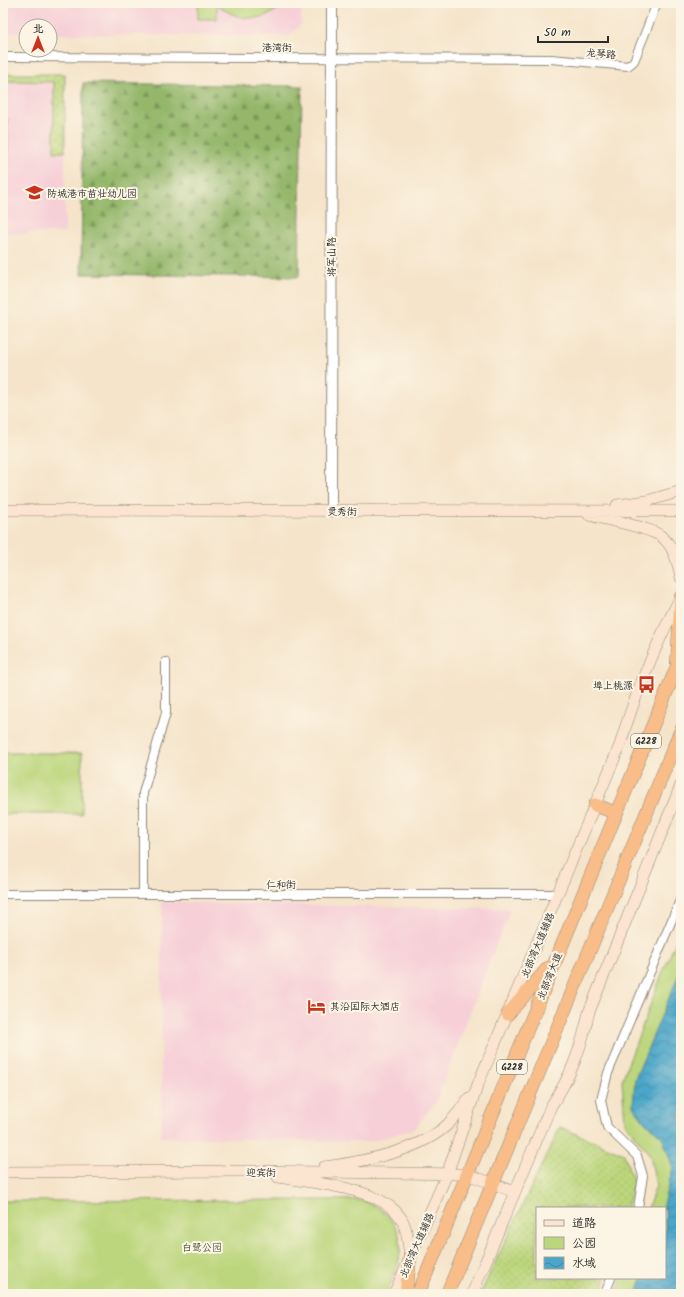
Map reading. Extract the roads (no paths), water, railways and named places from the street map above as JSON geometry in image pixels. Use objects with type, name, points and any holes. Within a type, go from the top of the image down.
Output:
[{"type":"highway","name":"北部湾大道","points":[[418,1294],[679,663],[681,596]]},
{"type":"highway","name":"G228","points":[[446,1294],[681,730]]},
{"type":"highway","points":[[595,805],[616,813]]},
{"type":"highway","points":[[508,1014],[556,959]]},
{"type":"highway","points":[[406,1294],[410,1257]]},
{"type":"main road","points":[[572,511],[647,501],[681,491]]},
{"type":"main road","name":"灵秀街","points":[[3,510],[681,511]]},
{"type":"main road","points":[[572,511],[643,529],[660,536],[672,550],[681,578]]},
{"type":"main road","points":[[681,589],[681,596]]},
{"type":"main road","name":"北部湾大道辅路","points":[[394,1294],[447,1174],[478,1084],[620,745],[630,711],[666,624],[681,596]]},
{"type":"main road","points":[[472,1294],[551,1106],[568,1078],[582,1044],[589,1012],[681,784]]},
{"type":"main road","points":[[290,1172],[366,1161],[400,1150],[418,1142],[445,1127],[459,1112],[478,1084]]},
{"type":"main road","points":[[248,1171],[364,1192],[387,1204],[401,1218],[406,1233],[410,1257]]},
{"type":"main road","name":"迎宾街","points":[[3,1172],[248,1171],[467,1174],[515,1192]]},
{"type":"street","name":"将军山路","points":[[331,511],[332,3]]},
{"type":"street","name":"龙琴路","points":[[551,58],[628,66],[634,61],[657,3]]},
{"type":"street","name":"港湾街","points":[[3,57],[332,56],[551,58]]},
{"type":"street","points":[[144,894],[143,793],[166,713],[166,662]]},
{"type":"street","name":"仁和街","points":[[3,894],[558,894]]},
{"type":"street","points":[[638,1207],[643,1176],[637,1156],[607,1127],[601,1100],[608,1073],[681,898]]},
{"type":"street","points":[[605,1294],[611,1279]]},
{"type":"water","points":[[681,969],[681,1294],[637,1294],[642,1279],[666,1279],[666,1207],[662,1207],[673,1168],[662,1137],[646,1123],[633,1106],[635,1079]]},
{"type":"place","name":"防城港市苗壮幼儿园","points":[[34,193]]},
{"type":"place","name":"埠上桃源","points":[[646,685]]},
{"type":"place","name":"其沿国际大酒店","points":[[317,1006]]},
{"type":"park label","name":"白鹭公园","points":[[202,1247]]}]
